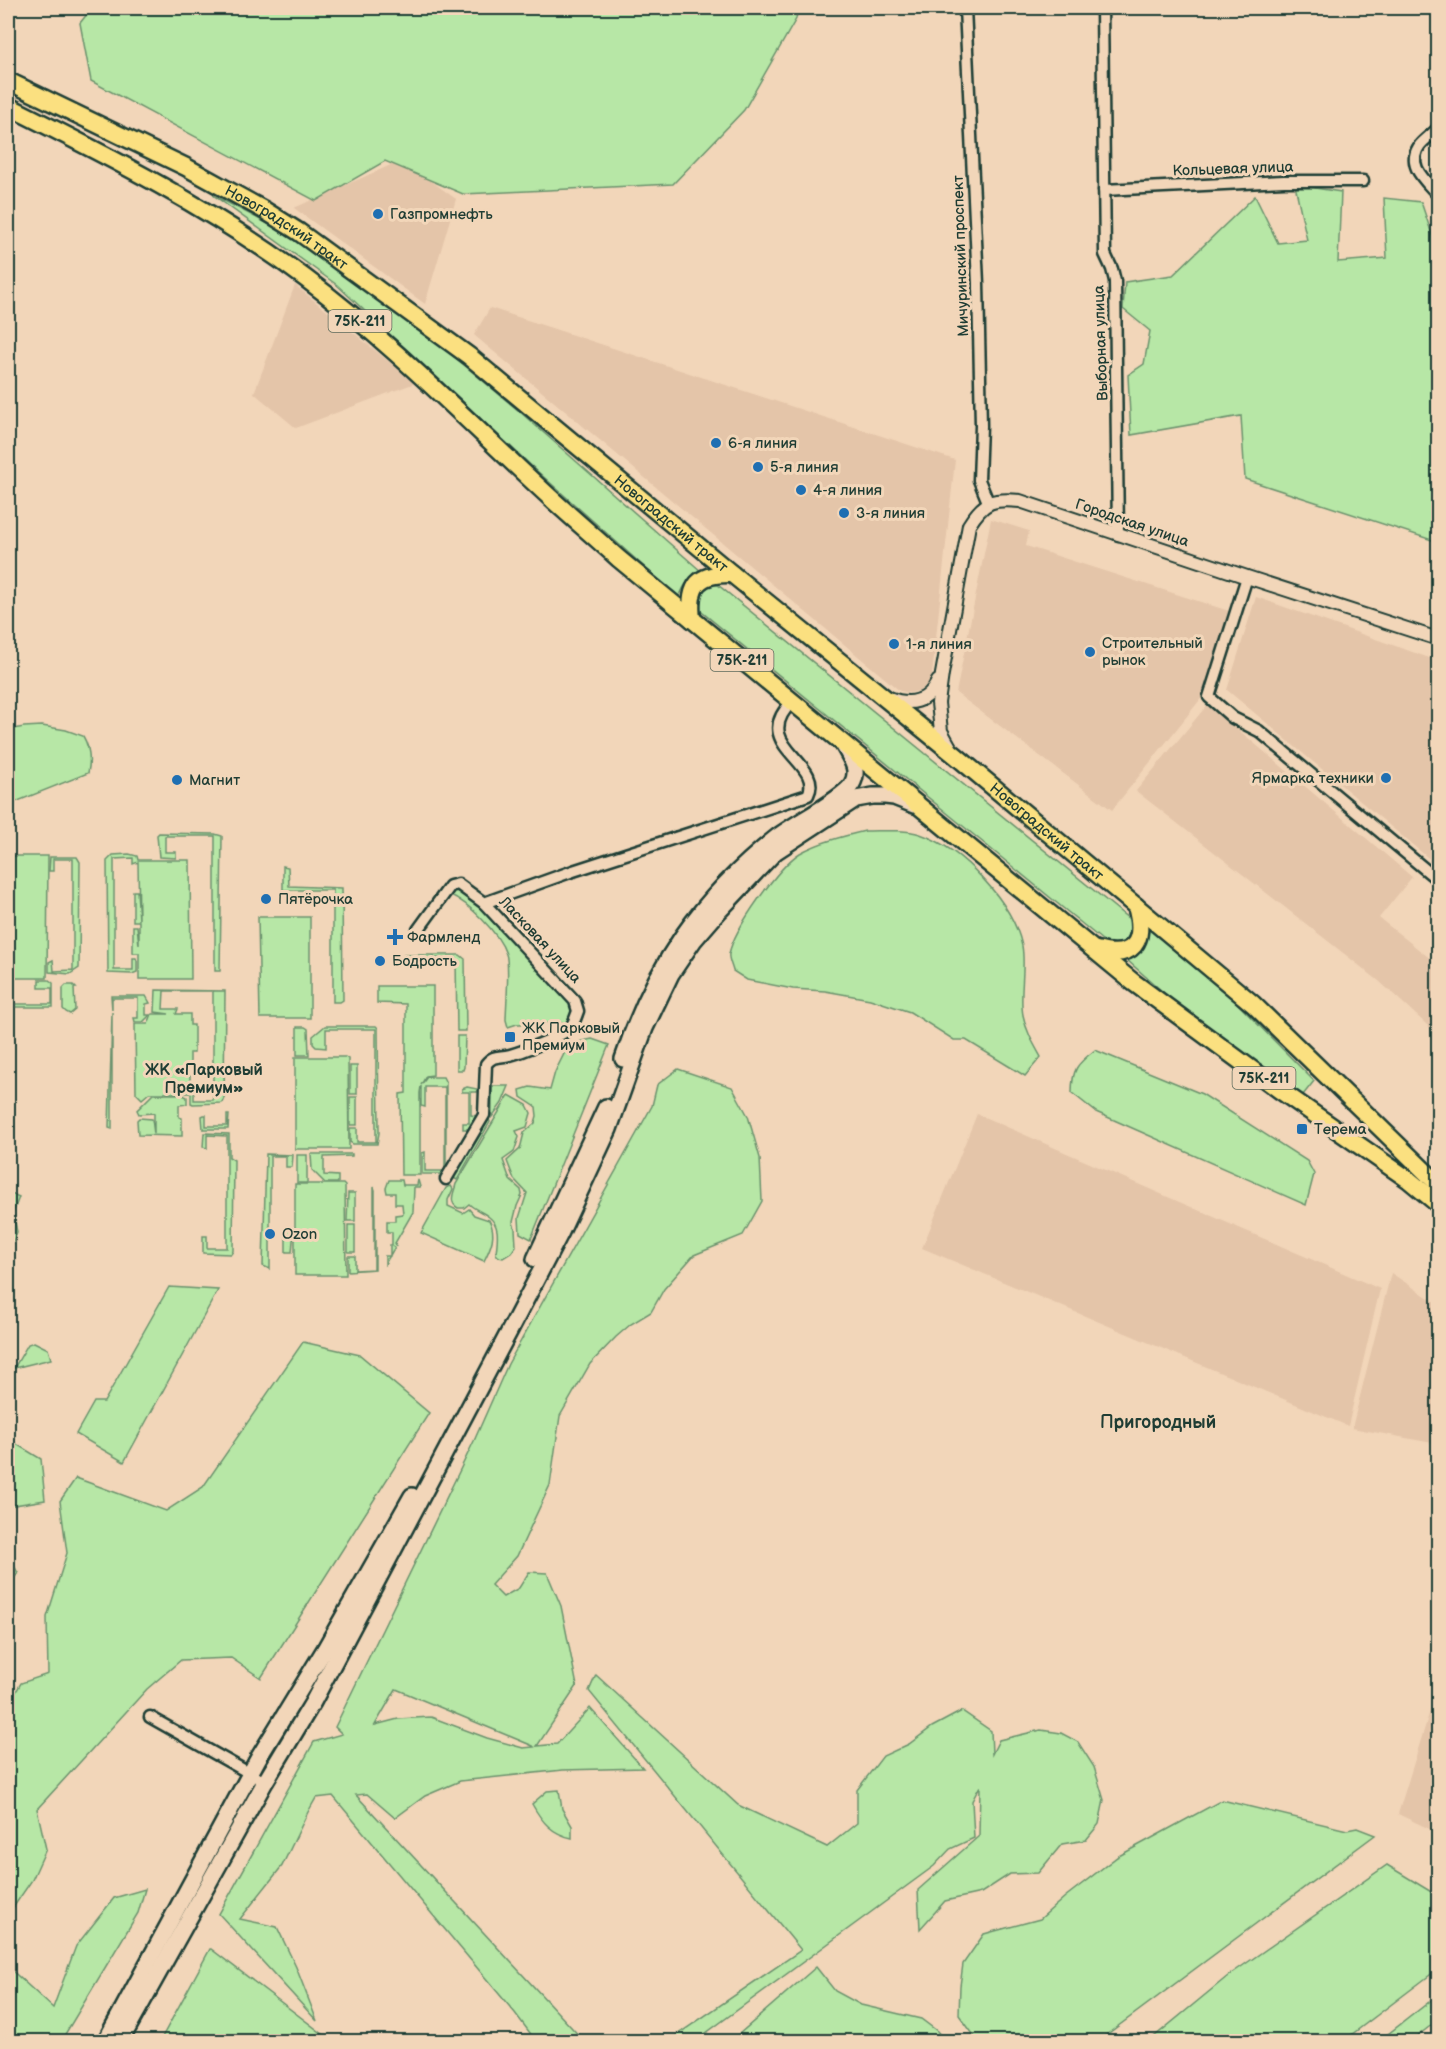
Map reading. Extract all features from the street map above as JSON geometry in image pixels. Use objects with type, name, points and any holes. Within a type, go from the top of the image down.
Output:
[{"type":"main road","name":"Новоградский тракт","points":[[8,81],[186,167],[299,232],[469,356],[732,574],[955,754],[1253,1004],[1438,1184]]},
{"type":"main road","name":"75К-211","points":[[8,106],[103,153],[204,209],[305,277],[411,365],[555,502],[842,744],[1133,982],[1281,1091],[1409,1180],[1438,1204]]},
{"type":"main road","points":[[692,619],[690,604],[692,590],[700,579],[714,573],[732,574]]},
{"type":"main road","points":[[105,2042],[250,1774],[428,1469],[515,1302],[601,1122],[635,1023],[665,964],[687,927],[716,893],[756,854],[790,826],[830,803],[849,788],[854,780],[855,769],[842,744]]},
{"type":"main road","points":[[120,2042],[265,1782],[313,1702],[560,1234],[609,1130],[645,1028],[671,974],[694,940],[775,852],[856,799],[873,796],[894,797],[919,807]]},
{"type":"main road","points":[[1092,948],[1110,954],[1124,953],[1134,947],[1140,935],[1136,906]]},
{"type":"street","name":"Мичуринский проспект","points":[[965,8],[978,282],[981,426],[979,480],[988,502]]},
{"type":"street","name":"Выборная улица","points":[[1102,8],[1105,254],[1115,281],[1118,535]]},
{"type":"street","points":[[1438,128],[1419,146],[1414,160],[1418,173],[1438,195]]},
{"type":"street","name":"Кольцевая улица","points":[[1104,190],[1284,181],[1363,182]]},
{"type":"street","name":"Городская улица","points":[[988,502],[1002,499],[1020,501],[1438,639]]},
{"type":"street","points":[[955,754],[946,744],[938,717],[942,674],[969,525],[977,511],[988,502]]},
{"type":"street","points":[[1247,577],[1209,697],[1233,718],[1259,731],[1438,880]]},
{"type":"street","points":[[885,697],[900,702],[915,702],[926,698],[934,690],[942,674]]},
{"type":"street","name":"Ласковая улица","points":[[484,903],[573,871],[808,795],[812,788],[812,781],[801,764],[782,744],[780,734],[781,716],[792,702]]},
{"type":"street","name":"Ласковая улица","points":[[418,930],[450,886],[458,884],[484,903],[575,1001],[578,1011],[570,1028],[549,1040],[510,1055],[496,1055],[490,1058],[486,1064],[484,1115],[446,1179]]},
{"type":"street","points":[[150,1717],[265,1782]]},
{"type":"shaded area","points":[[402,160],[456,199],[425,304],[294,208]]},
{"type":"shaded area","points":[[295,285],[415,383],[296,428],[254,393]]},
{"type":"shaded area","points":[[490,308],[955,460],[932,675],[928,685],[919,691],[909,693],[900,691],[474,335]]},
{"type":"shaded area","name":"Строительный рынок","points":[[991,519],[1029,531],[1026,546],[1229,611],[1203,696],[1112,810],[956,693]]},
{"type":"shaded area","name":"Ярмарка техники","points":[[1256,597],[1438,661],[1438,866],[1227,690]]},
{"type":"shaded area","points":[[1208,704],[1412,877],[1379,918],[1432,960],[1438,952],[1438,1035],[1379,981],[1136,791]]},
{"type":"shaded area","points":[[977,1114],[1380,1289],[1348,1426],[922,1248]]},
{"type":"shaded area","points":[[1391,1273],[1438,1304],[1438,1444],[1352,1428]]},
{"type":"shaded area","points":[[1438,1685],[1438,1833],[1398,1814]]},
{"type":"green space","points":[[92,8],[798,8],[796,19],[744,110],[673,184],[463,194],[385,161],[316,201],[91,81],[80,23]]},
{"type":"green space","points":[[1295,185],[1341,192],[1338,262],[1387,258],[1384,198],[1421,202],[1438,252],[1438,542],[1245,479],[1241,416],[1131,435],[1128,375],[1144,364],[1150,331],[1123,309],[1125,282],[1173,275],[1255,196],[1278,243],[1307,240]]},
{"type":"green space","points":[[213,195],[276,228],[340,268],[427,334],[519,411],[702,572],[688,582],[679,598],[537,471],[337,285]]},
{"type":"green space","points":[[709,583],[718,585],[1129,919],[1133,929],[1127,939],[1117,945],[1102,940],[697,608],[696,594]]},
{"type":"green space","points":[[42,726],[66,730],[83,736],[89,754],[88,773],[8,805],[8,730]]},
{"type":"green space","points":[[865,831],[907,831],[936,841],[968,864],[997,895],[1017,929],[1022,946],[1024,1021],[1041,1057],[1025,1076],[966,1040],[954,1040],[910,1012],[870,999],[825,991],[793,989],[747,980],[733,971],[729,956],[739,930],[758,899],[791,860],[808,849]]},
{"type":"green space","points":[[159,833],[222,836],[220,971],[215,971],[215,836],[165,836],[165,852],[176,852],[176,858],[159,857],[157,835]]},
{"type":"green space","points":[[113,855],[137,856],[138,860],[190,860],[191,979],[139,979],[139,953],[133,953],[133,926],[137,926],[139,945],[139,921],[133,921],[133,891],[137,891],[139,920],[138,862],[133,864],[133,858],[114,859],[114,970],[133,970],[133,958],[136,958],[137,972],[132,974],[108,973],[107,861]]},
{"type":"green space","points":[[11,856],[48,856],[47,978],[8,978],[8,894],[11,894]]},
{"type":"green space","points":[[50,857],[77,857],[80,862],[79,968],[70,974],[49,972],[49,962],[53,960],[54,971],[73,970],[73,859],[53,859],[53,871],[49,871]]},
{"type":"green space","points":[[283,866],[288,867],[289,886],[342,888],[343,1000],[340,1002],[333,1002],[333,890],[283,890]]},
{"type":"green space","points":[[454,889],[464,892],[571,1004],[571,1014],[566,1023],[517,1024],[508,1027],[506,1020],[508,976],[506,954],[490,928],[465,904],[449,894]]},
{"type":"green space","points":[[258,917],[310,917],[310,1018],[260,1018]]},
{"type":"green space","points":[[1147,926],[1227,993],[1314,1081],[1303,1095],[1180,1007],[1127,960],[1140,950]]},
{"type":"green space","points":[[404,955],[460,955],[465,959],[466,1031],[457,1031],[456,958],[404,958]]},
{"type":"green space","points":[[39,980],[49,980],[53,983],[53,1007],[8,1007],[8,1004],[52,1004],[52,988],[39,988]]},
{"type":"green space","points":[[66,985],[73,985],[76,988],[74,988],[75,1010],[70,1014],[63,1009],[63,988]]},
{"type":"green space","points":[[377,986],[433,986],[433,1075],[426,1076],[421,1085],[427,1077],[443,1077],[446,1083],[446,1171],[443,1174],[422,1174],[422,1153],[425,1152],[425,1171],[445,1171],[445,1087],[425,1087],[425,1107],[421,1106],[421,1086],[420,1175],[401,1175],[400,1094],[406,1093],[406,1004],[377,1003]]},
{"type":"green space","points":[[156,990],[225,991],[224,1098],[222,1103],[193,1104],[191,1093],[149,1093],[142,1099],[136,1093],[135,1024],[148,1024],[152,1014],[169,1014],[155,1012]],"holes":[[[164,991],[213,991],[213,1100],[194,1100],[194,1087],[190,1087],[190,1053],[194,1053],[194,1025],[190,1025],[190,1014],[176,1014],[178,1009],[163,1009]]]},
{"type":"green space","points":[[111,996],[146,996],[150,1003],[146,1004],[146,1015],[150,1015],[143,1022],[135,1022],[134,1018],[138,1018],[138,998],[112,998],[112,1010]]},
{"type":"green space","points":[[112,1012],[112,1129],[109,1128]]},
{"type":"green space","points":[[325,1026],[376,1026],[378,1028],[379,1133],[377,1144],[350,1142],[350,1128],[357,1128],[357,1142],[376,1142],[376,1029],[326,1029],[326,1048],[316,1047],[313,1044],[313,1036]]},
{"type":"green space","points":[[297,1027],[308,1029],[309,1055],[297,1055]]},
{"type":"green space","points":[[457,1036],[465,1036],[463,1070],[457,1070]]},
{"type":"green space","points":[[592,1039],[609,1045],[531,1239],[520,1233],[519,1218],[527,1193],[514,1179],[507,1161],[520,1149],[524,1133],[535,1123],[537,1116],[536,1107],[521,1097],[520,1090],[530,1087],[550,1090],[555,1072],[569,1044]]},
{"type":"green space","points":[[1095,1050],[1202,1094],[1307,1161],[1314,1174],[1306,1205],[1096,1112],[1072,1093],[1073,1078],[1077,1068]]},
{"type":"green space","points":[[295,1057],[345,1057],[348,1059],[349,1149],[295,1149]]},
{"type":"green space","points":[[350,1066],[357,1066],[357,1094],[350,1094]]},
{"type":"green space","points":[[678,1069],[732,1087],[748,1116],[760,1158],[762,1201],[743,1235],[694,1255],[664,1289],[651,1312],[631,1324],[590,1364],[560,1416],[550,1485],[517,1556],[491,1585],[503,1597],[519,1588],[529,1572],[547,1573],[561,1606],[577,1686],[537,1746],[557,1744],[590,1708],[643,1768],[563,1770],[460,1781],[425,1796],[395,1818],[367,1794],[356,1795],[584,2041],[536,2041],[333,1796],[316,1798],[282,1866],[240,1919],[277,1927],[296,1967],[317,2021],[219,1914],[314,1742],[342,1734],[335,1727],[474,1441],[508,1364],[652,1106],[657,1085]],"holes":[[[396,1689],[533,1746],[523,1748],[487,1738],[431,1717],[398,1719],[375,1725]]]},
{"type":"green space","points":[[492,1086],[509,1086],[502,1103],[492,1117]]},
{"type":"green space","points":[[467,1087],[477,1089],[477,1092],[471,1092],[471,1115],[478,1116],[470,1129],[463,1129],[463,1123],[469,1123],[469,1092],[462,1092],[462,1089]]},
{"type":"green space","points":[[153,1094],[181,1094],[187,1097],[187,1104],[179,1105],[182,1136],[138,1135],[137,1120],[139,1118],[152,1119],[154,1134],[154,1113],[139,1114],[137,1110]]},
{"type":"green space","points":[[509,1095],[527,1105],[531,1113],[527,1127],[516,1131],[519,1137],[514,1152],[503,1160],[510,1180],[521,1190],[522,1195],[513,1222],[516,1246],[503,1258],[496,1254],[497,1234],[493,1221],[469,1204],[464,1208],[458,1208],[453,1203],[452,1197],[456,1184]]},
{"type":"green space","points":[[350,1097],[357,1097],[357,1125],[350,1125]]},
{"type":"green space","points":[[206,1115],[206,1126],[227,1126],[227,1115],[229,1115],[228,1129],[203,1129],[202,1116]]},
{"type":"green space","points":[[488,1117],[490,1122],[457,1180],[452,1177]]},
{"type":"green space","points":[[204,1133],[229,1134],[229,1157],[234,1160],[233,1251],[231,1254],[203,1253],[203,1236],[207,1236],[207,1248],[227,1248],[227,1136],[207,1135],[207,1148],[203,1147]]},
{"type":"green space","points":[[266,1154],[293,1155],[292,1167],[286,1167],[286,1156],[270,1156],[270,1269],[263,1266]]},
{"type":"green space","points":[[311,1154],[352,1154],[352,1156],[324,1157],[324,1175],[338,1176],[338,1183],[325,1183],[312,1170]]},
{"type":"green space","points":[[297,1155],[307,1155],[307,1183],[297,1183]]},
{"type":"green space","points":[[389,1180],[402,1180],[403,1185],[417,1185],[418,1180],[420,1187],[414,1187],[413,1212],[390,1255],[392,1232],[387,1232],[387,1221],[395,1221],[395,1215],[403,1214],[402,1204],[395,1204],[395,1193],[387,1193]]},
{"type":"green space","points":[[295,1184],[343,1184],[345,1186],[346,1275],[295,1275]]},
{"type":"green space","points":[[451,1186],[453,1189],[448,1206],[463,1213],[469,1209],[474,1215],[489,1220],[493,1230],[492,1241],[484,1261],[421,1233],[446,1188]]},
{"type":"green space","points":[[374,1187],[375,1269],[348,1271],[348,1256],[355,1256],[355,1270],[374,1269]]},
{"type":"green space","points":[[8,1192],[19,1197],[13,1213],[17,1232],[11,1246],[8,1247]]},
{"type":"green space","points":[[348,1193],[355,1193],[355,1221],[347,1221]]},
{"type":"green space","points":[[348,1225],[355,1225],[355,1252],[348,1252]]},
{"type":"green space","points":[[286,1229],[294,1229],[292,1252],[286,1252]]},
{"type":"green space","points":[[169,1287],[218,1290],[124,1462],[76,1434],[94,1402],[104,1402]]},
{"type":"green space","points":[[34,1342],[48,1349],[51,1359],[14,1368],[28,1344]]},
{"type":"green space","points":[[303,1342],[360,1355],[429,1413],[261,1678],[231,1658],[181,1660],[147,1689],[37,1809],[46,1849],[32,1880],[8,1915],[8,1705],[21,1683],[48,1674],[47,1617],[67,1553],[60,1501],[76,1478],[166,1511],[203,1487]]},
{"type":"green space","points":[[8,1439],[41,1459],[45,1500],[8,1506]]},
{"type":"green space","points":[[8,1555],[18,1573],[8,1587]]},
{"type":"green space","points":[[596,1675],[738,1805],[827,1847],[857,1823],[857,1790],[883,1756],[909,1744],[932,1727],[962,1711],[991,1731],[992,1754],[999,1740],[1041,1730],[1061,1733],[1078,1742],[1094,1767],[1104,1800],[1099,1824],[1086,1840],[1062,1844],[1038,1873],[1010,1874],[981,1893],[945,1901],[920,1929],[918,1890],[979,1836],[980,1786],[972,1801],[974,1838],[950,1849],[934,1866],[695,2041],[668,2041],[801,1950],[589,1691]]},
{"type":"green space","points":[[559,1790],[562,1809],[572,1826],[572,1838],[559,1834],[548,1826],[532,1804],[547,1791]]},
{"type":"green space","points":[[1222,1800],[1347,1830],[1357,1828],[1375,1835],[1098,2041],[978,2041],[959,2015],[960,1986],[963,1964],[984,1934],[1040,1919],[1117,1857]]},
{"type":"green space","points":[[1387,1865],[1438,1896],[1438,1969],[1343,2041],[1149,2041],[1228,1976]]},
{"type":"green space","points":[[145,1889],[138,1913],[61,2041],[8,2041],[8,1967],[53,2008],[76,1946],[114,1898]]},
{"type":"green space","points":[[211,1949],[332,2041],[160,2041]]},
{"type":"green space","points":[[816,1967],[835,1991],[861,2005],[921,2019],[937,2031],[945,2041],[731,2041]]},
{"type":"green space","points":[[1438,1995],[1438,2020],[1411,2041],[1379,2041]]},
{"type":"place","name":"Газпромнефть","points":[[378,214]]},
{"type":"place","name":"6-я линия","points":[[716,443]]},
{"type":"place","name":"5-я линия","points":[[758,467]]},
{"type":"place","name":"4-я линия","points":[[801,490]]},
{"type":"place","name":"3-я линия","points":[[844,513]]},
{"type":"place","name":"1-я линия","points":[[894,644]]},
{"type":"place","name":"Строительный рынок","points":[[1090,652]]},
{"type":"place","name":"Ярмарка техники","points":[[1386,778]]},
{"type":"place","name":"Магнит","points":[[177,780]]},
{"type":"place","name":"Пятёрочка","points":[[266,899]]},
{"type":"place","name":"Фармленд","points":[[395,937]]},
{"type":"place","name":"Бодрость","points":[[380,961]]},
{"type":"place","name":"ЖК Парковый Премиум","points":[[510,1037]]},
{"type":"place","name":"Терема","points":[[1302,1129]]},
{"type":"place","name":"Ozon","points":[[270,1234]]},
{"type":"district","name":"ЖК «Парковый Премиум»","points":[[204,1079]]},
{"type":"district","name":"Пригородный","points":[[1158,1422]]}]
